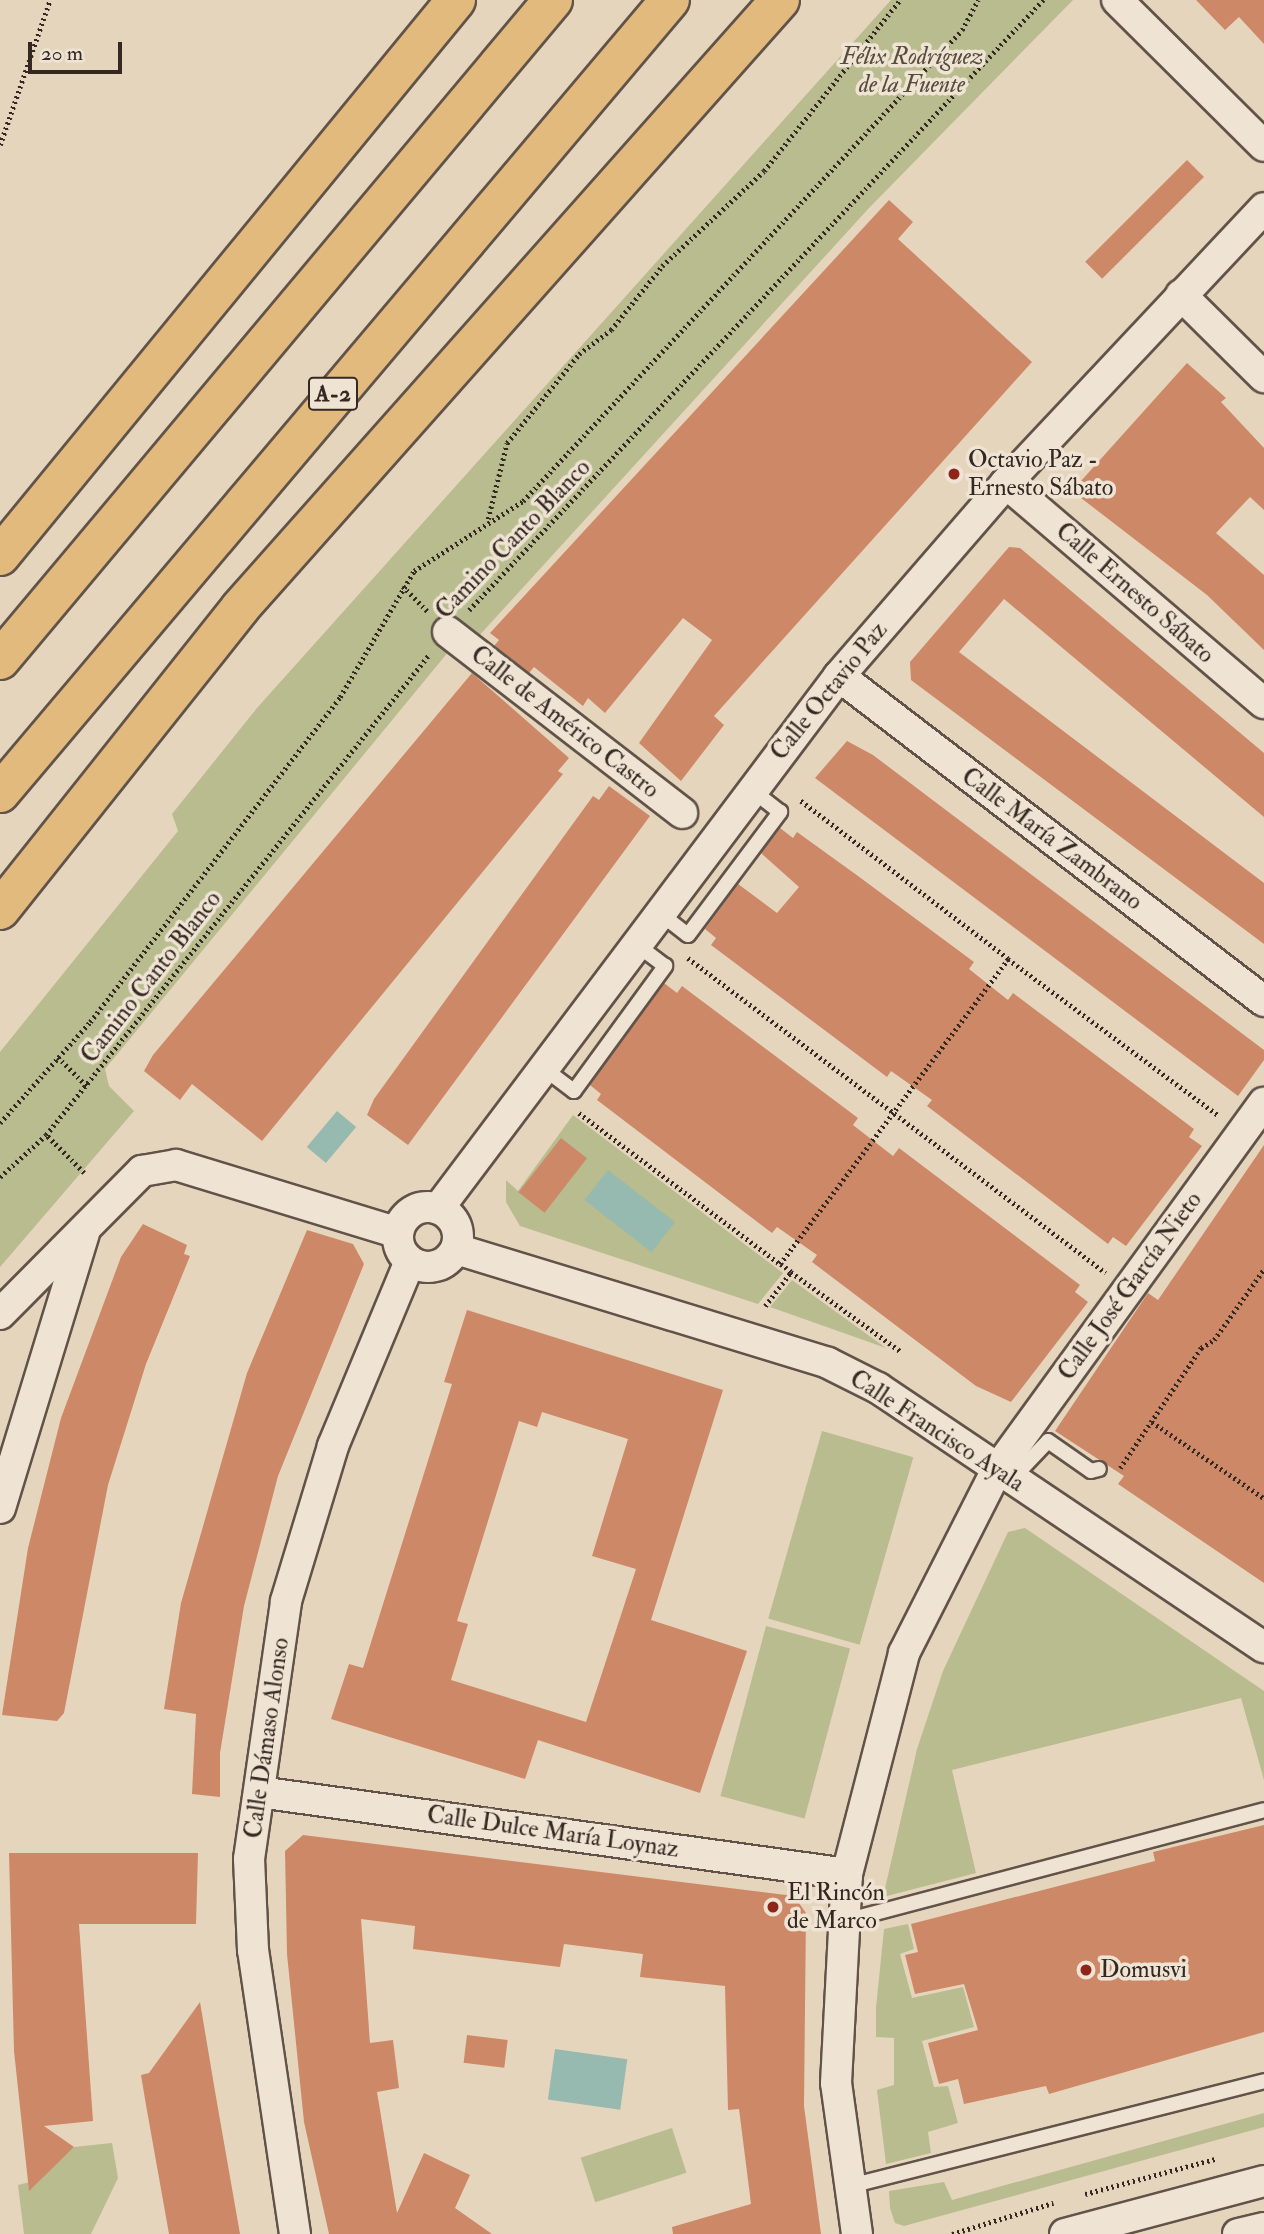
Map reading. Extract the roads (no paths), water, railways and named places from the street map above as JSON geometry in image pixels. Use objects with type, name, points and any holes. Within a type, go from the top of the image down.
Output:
[{"type":"highway","points":[[0,556],[456,0]]},
{"type":"highway","points":[[0,660],[554,0]]},
{"type":"highway","name":"A-2","points":[[0,793],[670,0]]},
{"type":"highway","points":[[677,111],[758,0]]},
{"type":"highway","points":[[0,910],[240,608],[677,111],[779,0]]},
{"type":"highway","points":[[0,546],[71,468]]},
{"type":"street","points":[[1117,0],[1264,146]]},
{"type":"street","name":"Calle Octavio Paz","points":[[438,1209],[657,911],[839,676],[1006,482],[1264,208]]},
{"type":"street","points":[[1181,295],[1264,377]]},
{"type":"street","name":"Calle Ernesto Sábato","points":[[1006,482],[1264,703]]},
{"type":"street","name":"Calle de Américo Castro","points":[[447,632],[682,813]]},
{"type":"street","name":"Calle María Zambrano","points":[[839,676],[1264,1001]]},
{"type":"street","name":"Calle José García Nieto","points":[[857,2234],[836,2083],[847,1874],[904,1653],[1005,1475],[1264,1103]]},
{"type":"street","points":[[0,1314],[85,1233],[142,1171],[176,1165],[398,1233],[410,1261],[436,1266],[456,1249],[456,1225],[438,1209],[412,1212],[398,1233]]},
{"type":"street","points":[[3,1491],[85,1233]]},
{"type":"street","name":"Calle Francisco Ayala","points":[[456,1249],[828,1363],[878,1388],[1264,1647]]},
{"type":"street","name":"Calle Dámaso Alonso","points":[[295,2234],[253,1950],[249,1859],[286,1601],[332,1446],[410,1261]]},
{"type":"street","name":"Calle Dulce María Loynaz","points":[[259,1792],[847,1874]]},
{"type":"street","points":[[1065,2234],[1264,2181]]},
{"type":"street","points":[[1238,2234],[1264,2228]]},
{"type":"lane","points":[[542,1067],[574,1091],[620,1030],[665,966],[634,943]]},
{"type":"lane","points":[[1005,1475],[1048,1441],[1091,1471],[1099,1469]]},
{"type":"lane","points":[[845,1921],[1264,1810]]},
{"type":"lane","points":[[850,2186],[1264,2081]]},
{"type":"water","points":[[337,1111],[356,1127],[326,1163],[307,1147]]},
{"type":"water","points":[[608,1170],[675,1222],[652,1252],[585,1200]]},
{"type":"water","points":[[555,2049],[627,2059],[620,2110],[548,2100]]},
{"type":"place","name":"Octavio Paz - Ernesto Sábato","points":[[954,474]]},
{"type":"place","name":"El Rincón de Marco","points":[[773,1907]]},
{"type":"place","name":"Domusvi","points":[[1086,1970]]},
{"type":"park label","name":"Félix Rodríguez de la Fuente","points":[[912,71]]}]
